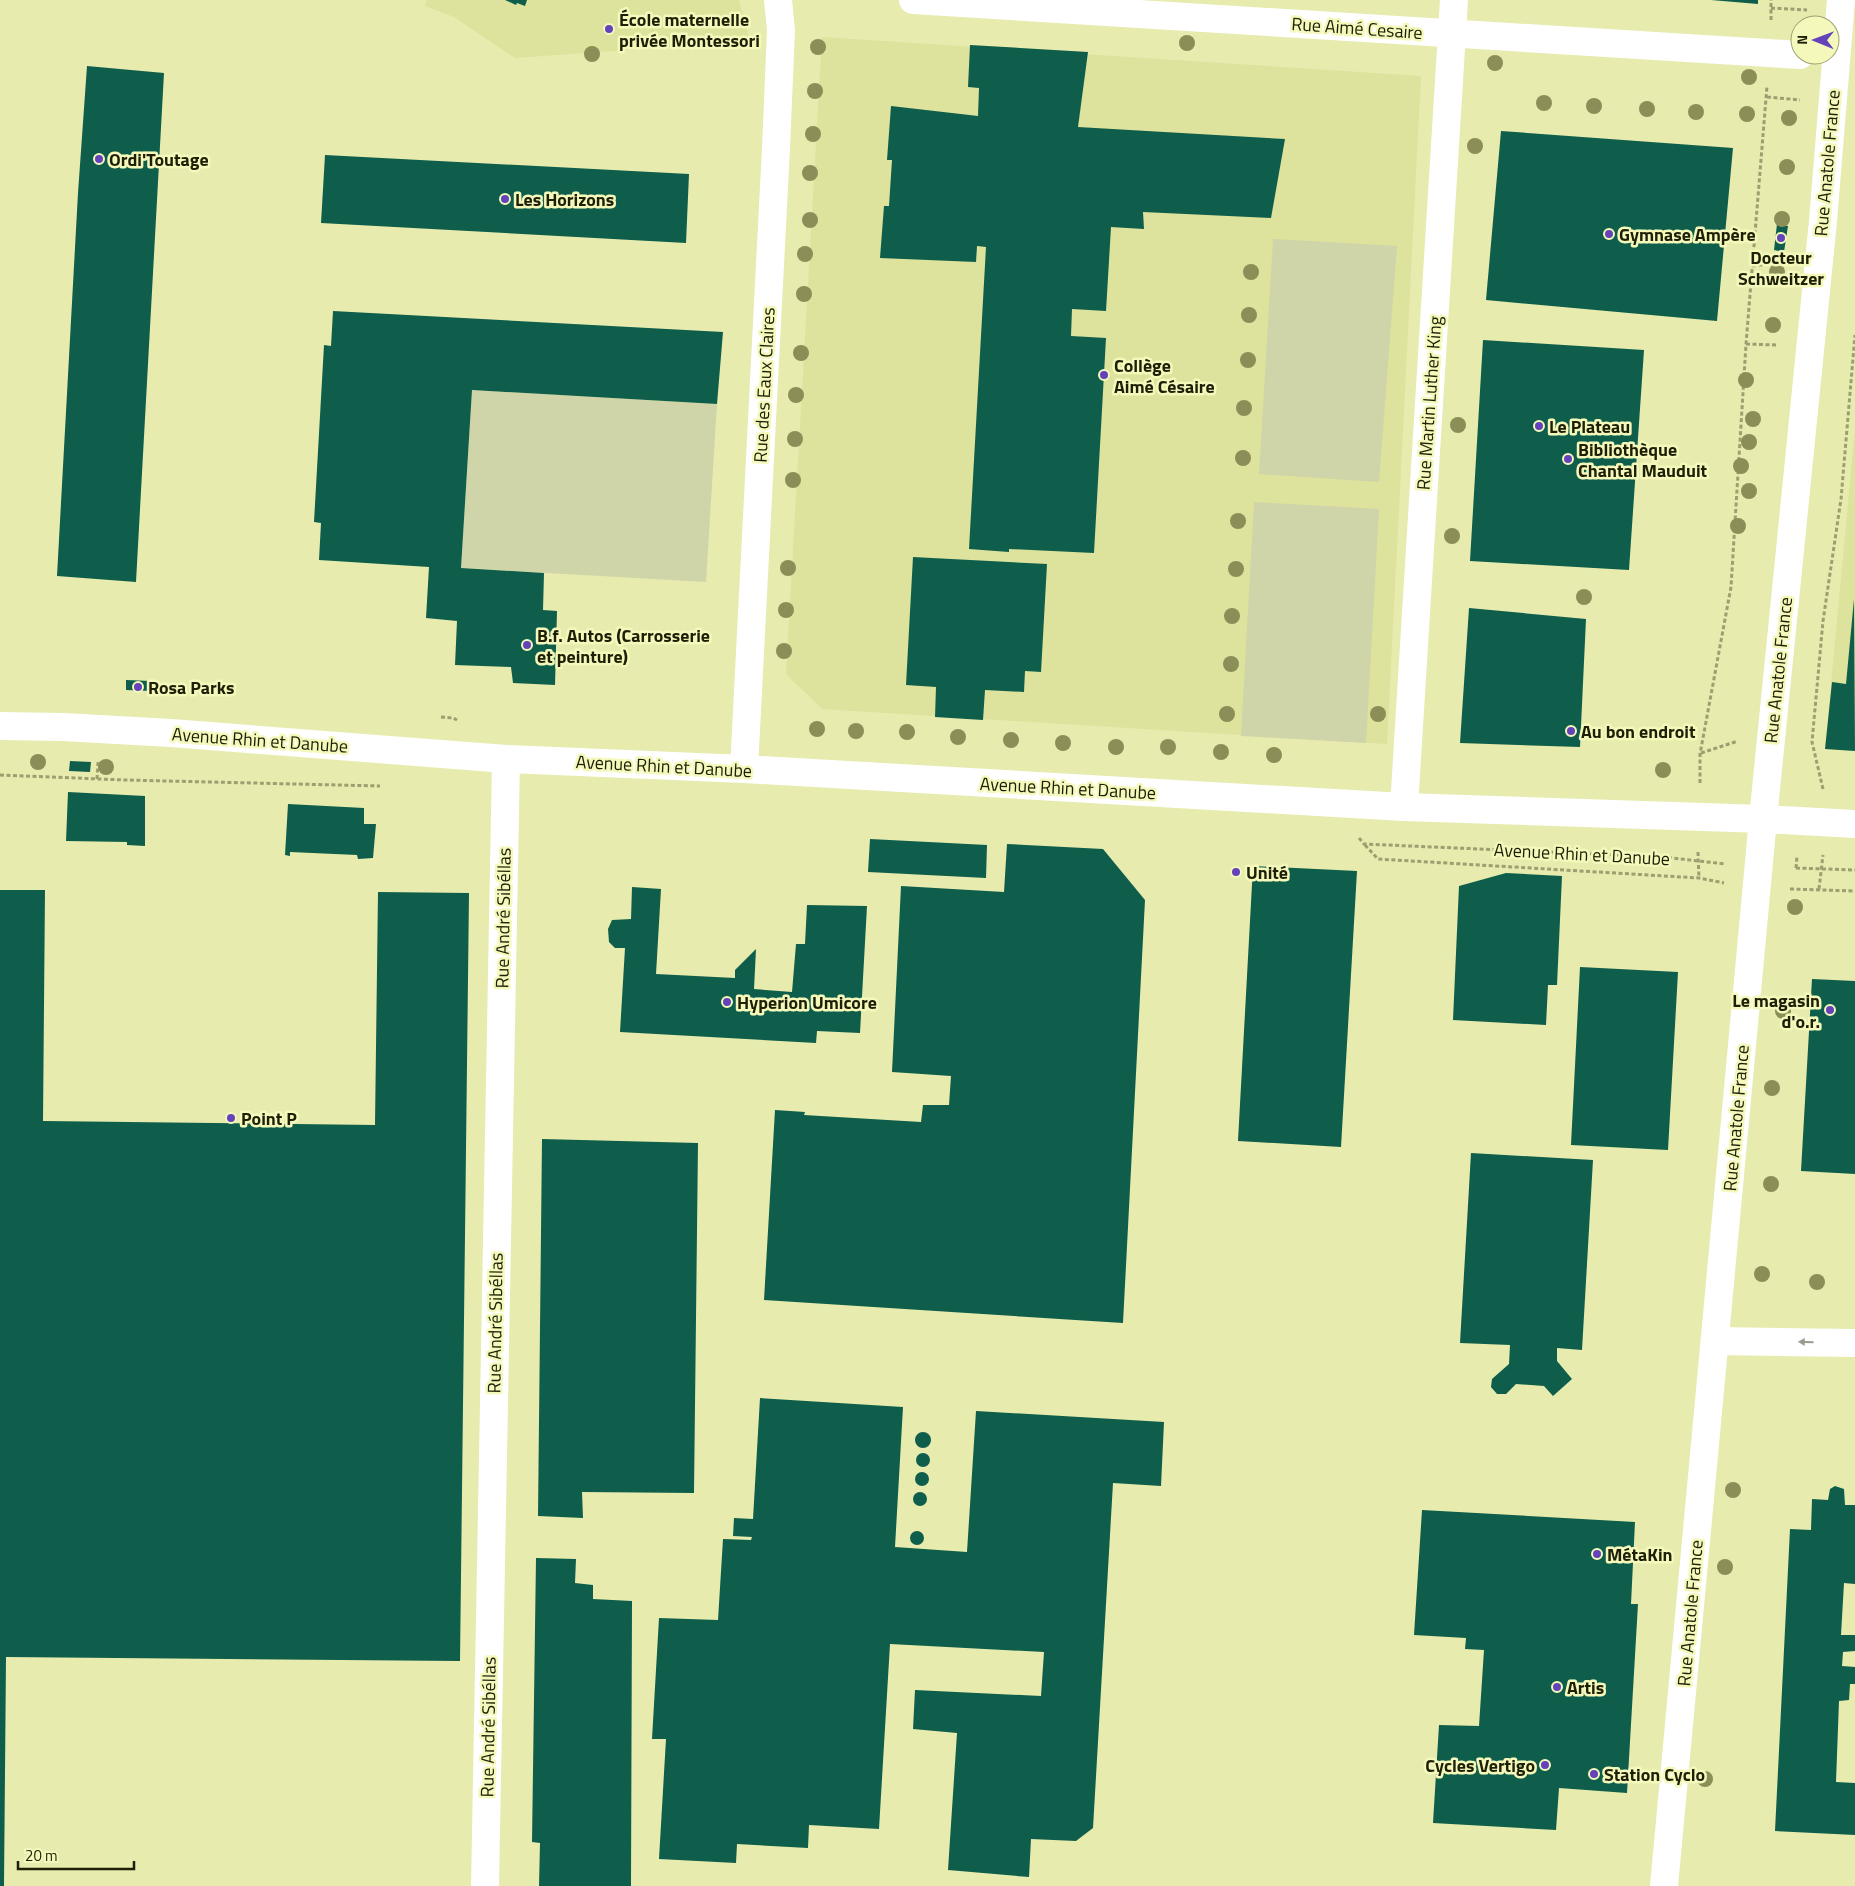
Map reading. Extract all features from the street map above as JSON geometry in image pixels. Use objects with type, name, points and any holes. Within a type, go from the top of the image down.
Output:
[{"type":"street","name":"Rue des Eaux Claires","points":[[744,769],[776,148],[781,30],[778,0]]},
{"type":"street","name":"Rue Aimé Cesaire","points":[[913,0],[1162,8],[1453,34],[1790,54]]},
{"type":"street","name":"Rue Martin Luther King","points":[[1404,807],[1454,0]]},
{"type":"street","name":"Rue Anatole France","points":[[1840,15],[1841,0]]},
{"type":"street","name":"Rue Anatole France","points":[[1664,1886],[1763,819],[1822,231],[1835,65]]},
{"type":"street","name":"Avenue Rhin et Danube","points":[[0,726],[63,727],[162,733],[506,759],[744,769],[1404,807],[1763,819],[1855,824]]},
{"type":"street","name":"Rue André Sibéllas","points":[[484,1886],[506,759]]},
{"type":"street","points":[[1716,1341],[1855,1343]]},
{"type":"path","points":[[1699,878],[1700,754],[1731,587],[1752,266],[1770,52],[1771,0]]},
{"type":"path","points":[[1752,266],[1786,262]]},
{"type":"path","points":[[1819,889],[1826,802],[1812,742],[1823,621],[1841,499],[1855,335]]},
{"type":"path","points":[[0,775],[386,786]]},
{"type":"path","points":[[1328,802],[1378,859],[1699,878],[1758,877],[1819,889],[1855,891]]},
{"type":"path","name":"Avenue Rhin et Danube","points":[[1364,844],[1664,857],[1698,862],[1758,877],[1821,869],[1855,870]]},
{"type":"shaded area","name":"École maternelle privée Montessori","points":[[427,0],[739,0],[750,41],[515,58],[454,17],[425,6]]},
{"type":"shaded area","name":"Collège Aimé Césaire","points":[[822,37],[1421,76],[1387,744],[822,709],[786,674]]},
{"type":"shaded area","points":[[1273,239],[1397,246],[1379,482],[1259,474]]},
{"type":"shaded area","points":[[472,390],[717,404],[706,582],[461,568]]},
{"type":"shaded area","points":[[1855,428],[1855,751],[1825,749]]},
{"type":"shaded area","points":[[1254,502],[1379,509],[1366,743],[1241,736]]},
{"type":"building","points":[[505,0],[527,0],[525,6],[517,3],[516,5]]},
{"type":"building","points":[[1711,0],[1758,0],[1758,4]]},
{"type":"building","points":[[970,45],[1088,52],[1078,127],[1285,139],[1271,218],[1143,212],[1144,229],[1111,227],[1106,311],[1072,309],[1071,336],[1106,338],[1094,553],[1009,549],[1009,552],[969,549],[986,247],[977,246],[976,262],[880,258],[884,206],[889,206],[892,160],[887,160],[891,106],[978,116],[979,88],[968,87]]},
{"type":"building","points":[[87,66],[164,73],[136,582],[57,576],[78,193]]},
{"type":"building","name":"Gymnase Ampère","points":[[1501,131],[1733,148],[1717,321],[1486,300]]},
{"type":"building","name":"Les Horizons","points":[[325,155],[689,174],[686,243],[321,223]]},
{"type":"building","name":"Docteur Schweitzer","points":[[1777,224],[1788,226],[1784,252],[1774,250]]},
{"type":"building","points":[[333,311],[723,332],[717,404],[472,390],[461,568],[544,573],[543,610],[557,611],[555,685],[513,683],[511,667],[455,665],[457,621],[426,618],[429,567],[319,560],[321,523],[314,522],[324,345],[331,346]]},
{"type":"building","name":"Le Plateau","points":[[1483,340],[1644,350],[1629,570],[1470,561]]},
{"type":"building","points":[[913,557],[1047,564],[1041,672],[1025,671],[1024,692],[985,690],[983,720],[935,717],[936,687],[906,685]]},
{"type":"building","points":[[1854,599],[1855,751],[1825,749],[1832,682],[1846,684]]},
{"type":"building","points":[[1469,608],[1586,619],[1580,747],[1460,743]]},
{"type":"building","name":"Rosa Parks","points":[[126,680],[151,681],[151,691],[126,690]]},
{"type":"building","points":[[70,761],[91,762],[90,772],[69,771]]},
{"type":"building","points":[[68,792],[145,796],[145,846],[127,845],[127,842],[66,841]]},
{"type":"building","points":[[288,804],[364,808],[364,824],[376,824],[373,858],[358,859],[357,855],[290,852],[290,856],[285,855]]},
{"type":"building","points":[[870,839],[987,845],[986,878],[868,872]]},
{"type":"building","points":[[1007,844],[1103,849],[1145,900],[1123,1323],[764,1300],[775,1110],[805,1112],[804,1115],[921,1122],[923,1105],[949,1105],[951,1076],[892,1072],[901,886],[1004,892]]},
{"type":"building","points":[[1253,866],[1357,871],[1341,1147],[1238,1141]]},
{"type":"building","points":[[1506,873],[1562,876],[1557,985],[1548,985],[1546,1025],[1453,1020],[1459,886]]},
{"type":"building","points":[[632,887],[661,889],[656,974],[735,978],[735,970],[756,949],[754,989],[792,992],[796,944],[805,944],[807,905],[867,906],[860,1033],[817,1031],[816,1043],[620,1032],[625,948],[615,948],[609,942],[608,929],[612,920],[631,919]]},
{"type":"building","points":[[0,890],[45,890],[43,1121],[375,1125],[378,892],[469,893],[460,1661],[6,1657],[4,1886],[0,1886]]},
{"type":"building","points":[[1580,967],[1678,972],[1668,1150],[1571,1145]]},
{"type":"building","points":[[1812,979],[1855,981],[1855,1174],[1801,1171]]},
{"type":"building","points":[[542,1139],[698,1143],[694,1493],[582,1492],[583,1518],[538,1516]]},
{"type":"building","points":[[1471,1153],[1593,1160],[1582,1350],[1557,1348],[1557,1361],[1572,1379],[1553,1396],[1544,1386],[1516,1384],[1506,1394],[1497,1394],[1491,1387],[1492,1379],[1509,1364],[1510,1345],[1460,1343]]},
{"type":"building","points":[[760,1398],[903,1407],[895,1547],[967,1552],[976,1411],[1164,1422],[1161,1486],[1113,1483],[1093,1828],[1076,1841],[1031,1839],[1029,1877],[948,1870],[957,1733],[913,1729],[915,1690],[1041,1696],[1044,1652],[890,1644],[879,1829],[809,1825],[808,1848],[737,1844],[736,1863],[659,1859],[666,1739],[652,1739],[659,1618],[718,1620],[723,1539],[751,1540],[752,1537],[733,1536],[734,1518],[753,1519]]},
{"type":"building","points":[[923,1432],[931,1440],[923,1448],[915,1440]]},
{"type":"building","points":[[920,1453],[926,1453],[930,1460],[926,1467],[920,1467],[916,1463],[916,1457]]},
{"type":"building","points":[[919,1472],[925,1472],[929,1479],[925,1486],[919,1486],[915,1482],[915,1476]]},
{"type":"building","points":[[1835,1486],[1844,1489],[1845,1505],[1855,1505],[1855,1584],[1844,1583],[1841,1635],[1855,1635],[1855,1651],[1843,1652],[1842,1666],[1855,1667],[1855,1684],[1850,1684],[1849,1700],[1839,1701],[1836,1782],[1855,1783],[1855,1835],[1775,1831],[1790,1529],[1811,1530],[1812,1499],[1828,1500],[1830,1489]]},
{"type":"building","points":[[917,1492],[923,1492],[927,1499],[923,1506],[917,1506],[913,1502],[913,1496]]},
{"type":"building","name":"Artis","points":[[1422,1510],[1635,1522],[1631,1604],[1638,1604],[1627,1793],[1559,1788],[1556,1830],[1433,1823],[1439,1725],[1479,1726],[1484,1650],[1465,1649],[1466,1638],[1414,1635]]},
{"type":"building","points":[[914,1531],[920,1531],[924,1538],[920,1545],[914,1545],[910,1541],[910,1535]]},
{"type":"building","points":[[536,1558],[576,1559],[575,1583],[593,1585],[593,1599],[632,1601],[631,1886],[539,1886],[540,1843],[532,1842]]},
{"type":"place","name":"École maternelle privée Montessori","points":[[609,29]]},
{"type":"place","name":"Ordi'Toutage","points":[[99,159]]},
{"type":"place","name":"Les Horizons","points":[[505,199]]},
{"type":"place","name":"Gymnase Ampère","points":[[1609,234]]},
{"type":"place","name":"Docteur Schweitzer","points":[[1781,238]]},
{"type":"place","name":"Collège Aimé Césaire","points":[[1104,375]]},
{"type":"place","name":"Le Plateau","points":[[1539,426]]},
{"type":"place","name":"Bibliothèque Chantal Mauduit","points":[[1568,459]]},
{"type":"place","name":"B.f. Autos (Carrosserie et peinture)","points":[[527,645]]},
{"type":"place","name":"Rosa Parks","points":[[138,687]]},
{"type":"place","name":"Au bon endroit","points":[[1571,731]]},
{"type":"place","name":"Unité","points":[[1236,872]]},
{"type":"place","name":"Hyperion Umicore","points":[[727,1002]]},
{"type":"place","name":"Le magasin d'o.r.","points":[[1830,1010]]},
{"type":"place","name":"Point P","points":[[231,1118]]},
{"type":"place","name":"MétaKin","points":[[1597,1554]]},
{"type":"place","name":"Artis","points":[[1557,1687]]},
{"type":"place","name":"Cycles Vertigo","points":[[1545,1765]]},
{"type":"place","name":"Station Cyclo","points":[[1594,1774]]}]
